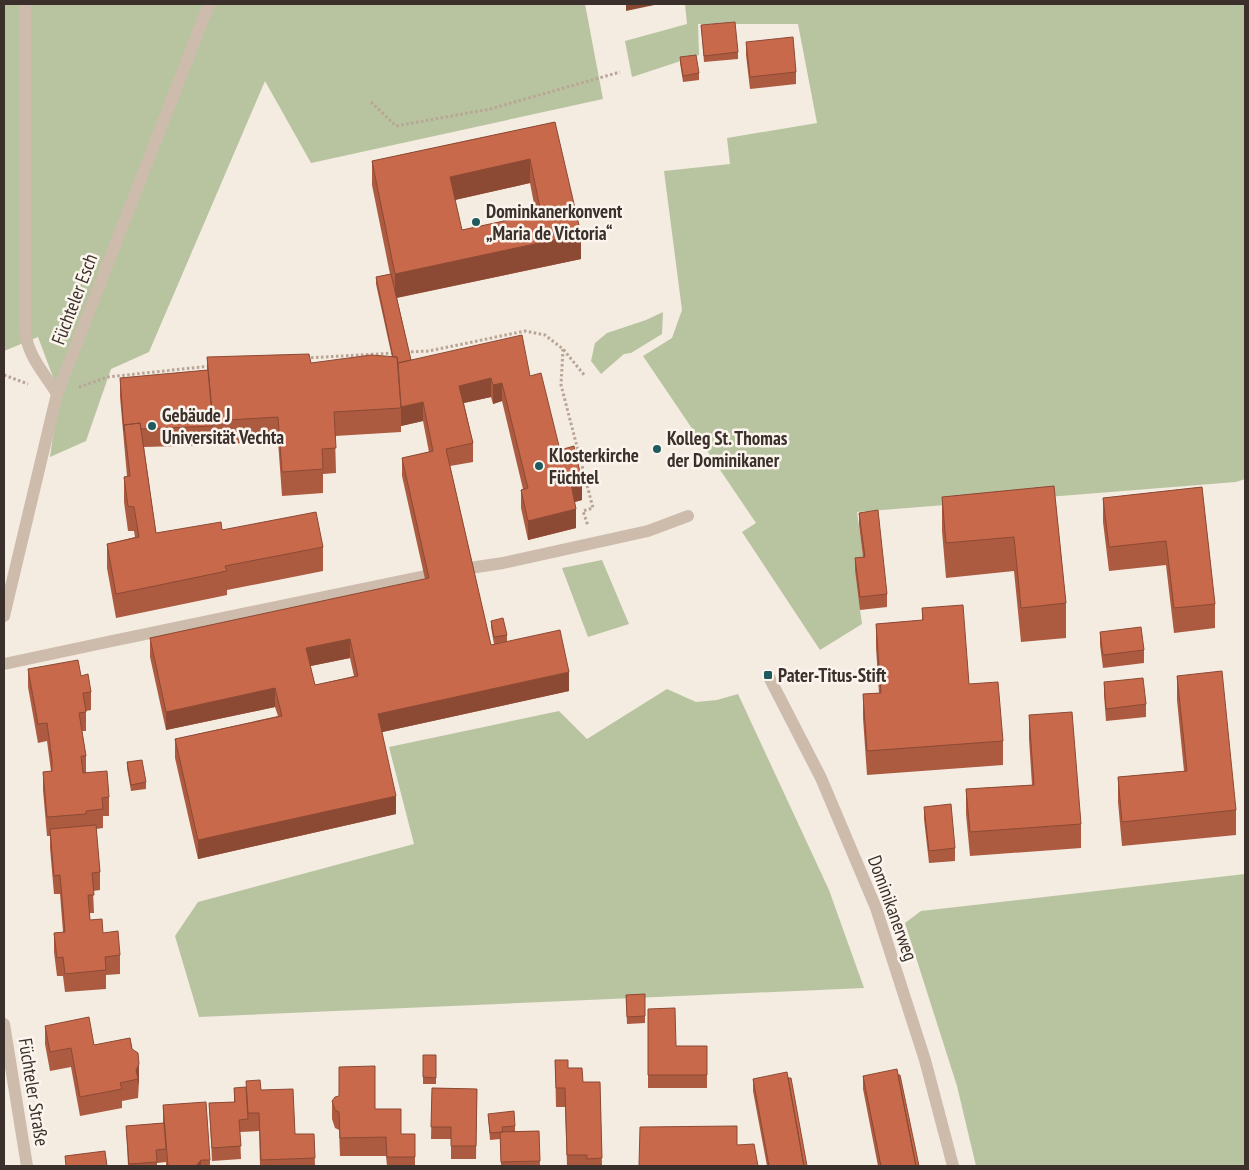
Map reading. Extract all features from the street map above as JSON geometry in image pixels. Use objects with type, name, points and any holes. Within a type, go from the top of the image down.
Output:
[{"type":"street","points":[[25,4],[26,340],[34,360],[57,394]]},
{"type":"street","name":"Füchteler Esch","points":[[4,616],[57,394],[209,4]]},
{"type":"street","points":[[470,568],[503,563],[648,532],[688,516]]},
{"type":"street","points":[[4,664],[425,576]]},
{"type":"street","name":"Dominikanerweg","points":[[768,675],[820,778],[876,908],[926,1060],[954,1166]]},
{"type":"street","name":"Füchteler Straße","points":[[4,1024],[27,1166]]},
{"type":"path","points":[[371,102],[396,126],[490,109],[620,72]]},
{"type":"path","points":[[303,358],[429,351],[525,331],[545,335],[563,348],[585,376]]},
{"type":"path","points":[[563,348],[561,385],[593,508],[584,511],[593,544]]},
{"type":"path","points":[[57,394],[108,377],[211,366]]},
{"type":"green space","points":[[4,4],[585,4],[603,99],[311,163],[265,81],[149,352],[111,369],[86,441],[50,457],[59,393],[38,337],[4,351]]},
{"type":"green space","points":[[685,4],[1245,4],[1245,479],[1236,482],[857,512],[865,569],[860,610],[862,624],[820,650],[742,532],[756,523],[643,356],[672,338],[682,310],[664,171],[730,164],[727,138],[817,123],[798,24],[698,24],[699,55],[632,77],[625,41],[687,24]]},
{"type":"green space","points":[[663,312],[662,334],[631,353],[624,354],[601,374],[591,361],[595,343],[607,333],[646,320]]},
{"type":"green space","points":[[602,560],[629,624],[588,637],[562,568]]},
{"type":"green space","points":[[667,689],[696,702],[717,700],[738,694],[829,890],[864,988],[199,1017],[175,936],[198,902],[414,844],[389,747],[559,711],[587,739]]},
{"type":"green space","points":[[1245,874],[1245,1166],[976,1166],[957,1086],[905,923],[921,911]]},
{"type":"building","points":[[735,22],[738,52],[704,56],[701,25]]},
{"type":"building","points":[[793,37],[796,72],[750,77],[746,42]]},
{"type":"building","points":[[696,55],[699,73],[683,76],[680,57]]},
{"type":"building","points":[[555,122],[581,234],[395,274],[372,161]],"holes":[[[530,159],[541,213],[462,230],[450,177]]]},
{"type":"building","points":[[391,274],[411,360],[398,363],[397,357],[393,357],[376,277]]},
{"type":"building","points":[[522,335],[530,376],[541,373],[560,450],[574,446],[582,481],[571,484],[576,509],[528,521],[521,490],[528,488],[502,383],[493,385],[491,378],[459,386],[473,443],[446,449],[491,645],[560,630],[569,672],[378,714],[396,796],[198,840],[175,739],[282,716],[275,688],[166,712],[150,638],[429,578],[402,458],[433,451],[423,402],[401,407],[398,363]],"holes":[[[350,639],[358,676],[315,685],[306,648]]]},
{"type":"building","points":[[309,354],[311,363],[371,355],[397,357],[401,408],[334,412],[336,448],[322,449],[323,469],[282,472],[278,417],[213,421],[207,357]]},
{"type":"building","points":[[208,370],[213,426],[141,429],[140,423],[124,425],[124,431],[120,378]]},
{"type":"building","points":[[140,423],[156,533],[221,522],[222,530],[316,512],[323,547],[225,566],[227,571],[116,594],[107,544],[139,537],[134,507],[128,506],[124,477],[130,476],[124,425]]},
{"type":"building","points":[[1054,486],[1066,603],[1021,608],[1014,537],[946,543],[942,497]]},
{"type":"building","points":[[1202,487],[1215,604],[1174,608],[1166,541],[1109,547],[1103,498]]},
{"type":"building","points":[[878,510],[887,594],[860,597],[855,558],[865,557],[859,513]]},
{"type":"building","points":[[963,605],[969,684],[998,682],[1003,741],[867,751],[863,694],[881,693],[876,624],[923,620],[922,608]]},
{"type":"building","points":[[503,618],[507,635],[494,637],[491,621]]},
{"type":"building","points":[[1141,627],[1144,650],[1103,655],[1100,632]]},
{"type":"building","points":[[78,660],[81,676],[88,674],[91,692],[83,693],[86,712],[79,713],[86,756],[81,756],[83,773],[107,771],[109,797],[102,798],[103,809],[86,811],[86,814],[47,817],[43,772],[52,771],[52,760],[47,723],[38,724],[28,669]]},
{"type":"building","points":[[1222,671],[1236,810],[1122,822],[1118,777],[1187,771],[1177,676]]},
{"type":"building","points":[[1143,678],[1146,704],[1106,709],[1104,682]]},
{"type":"building","points":[[1072,712],[1081,824],[970,832],[966,789],[1034,785],[1029,715]]},
{"type":"building","points":[[142,760],[146,782],[131,785],[127,762]]},
{"type":"building","points":[[951,804],[955,848],[929,851],[924,807]]},
{"type":"building","points":[[96,825],[100,872],[92,873],[94,895],[88,895],[90,920],[102,919],[103,933],[118,931],[120,955],[105,957],[106,970],[65,974],[63,957],[57,958],[54,933],[65,932],[60,875],[54,876],[50,829]]},
{"type":"building","points":[[645,994],[645,1016],[627,1017],[626,995]]},
{"type":"building","points":[[675,1008],[676,1046],[707,1046],[707,1075],[648,1075],[648,1009]]},
{"type":"building","points":[[89,1017],[94,1045],[130,1038],[132,1049],[138,1053],[139,1064],[136,1070],[138,1079],[120,1083],[122,1089],[80,1097],[71,1048],[50,1052],[45,1026]]},
{"type":"building","points":[[423,1055],[436,1055],[436,1078],[423,1077]]},
{"type":"building","points":[[555,1060],[568,1060],[568,1068],[582,1068],[583,1082],[600,1082],[602,1158],[587,1159],[587,1155],[567,1155],[565,1088],[556,1088]]},
{"type":"building","points":[[375,1066],[375,1109],[401,1109],[401,1134],[415,1134],[415,1157],[387,1157],[386,1137],[340,1138],[339,1112],[335,1110],[332,1101],[335,1097],[339,1096],[339,1067]]},
{"type":"building","points":[[897,1069],[916,1166],[881,1166],[863,1076]]},
{"type":"building","points":[[787,1072],[804,1166],[769,1166],[753,1079]]},
{"type":"building","points":[[898,1075],[900,1075],[919,1166],[916,1166]]},
{"type":"building","points":[[788,1078],[791,1078],[807,1166],[804,1166]]},
{"type":"building","points":[[260,1080],[261,1090],[293,1089],[295,1134],[314,1134],[315,1158],[261,1160],[259,1113],[248,1113],[246,1081]]},
{"type":"building","points":[[246,1087],[248,1119],[239,1120],[241,1146],[212,1148],[209,1103],[235,1102],[234,1088]]},
{"type":"building","points":[[432,1088],[477,1089],[476,1146],[451,1146],[451,1127],[431,1127]]},
{"type":"building","points":[[206,1102],[210,1160],[201,1160],[196,1166],[168,1166],[163,1105]]},
{"type":"building","points":[[514,1111],[515,1126],[502,1127],[503,1132],[490,1133],[488,1114]]},
{"type":"building","points":[[164,1123],[166,1149],[156,1150],[157,1162],[129,1164],[126,1126]]},
{"type":"building","points":[[737,1126],[737,1145],[754,1144],[758,1166],[639,1166],[640,1127]]},
{"type":"building","points":[[539,1131],[540,1161],[501,1162],[500,1132]]},
{"type":"building","points":[[105,1151],[107,1166],[66,1166],[65,1156]]},
{"type":"place","name":"Dominkanerkonvent „Maria de Victoria“","points":[[476,222]]},
{"type":"place","name":"Gebäude J Universität Vechta","points":[[152,426]]},
{"type":"place","name":"Kolleg St. Thomas der Dominikaner","points":[[657,449]]},
{"type":"place","name":"Klosterkirche Füchtel","points":[[539,466]]},
{"type":"place","name":"Pater-Titus-Stift","points":[[768,675]]}]
